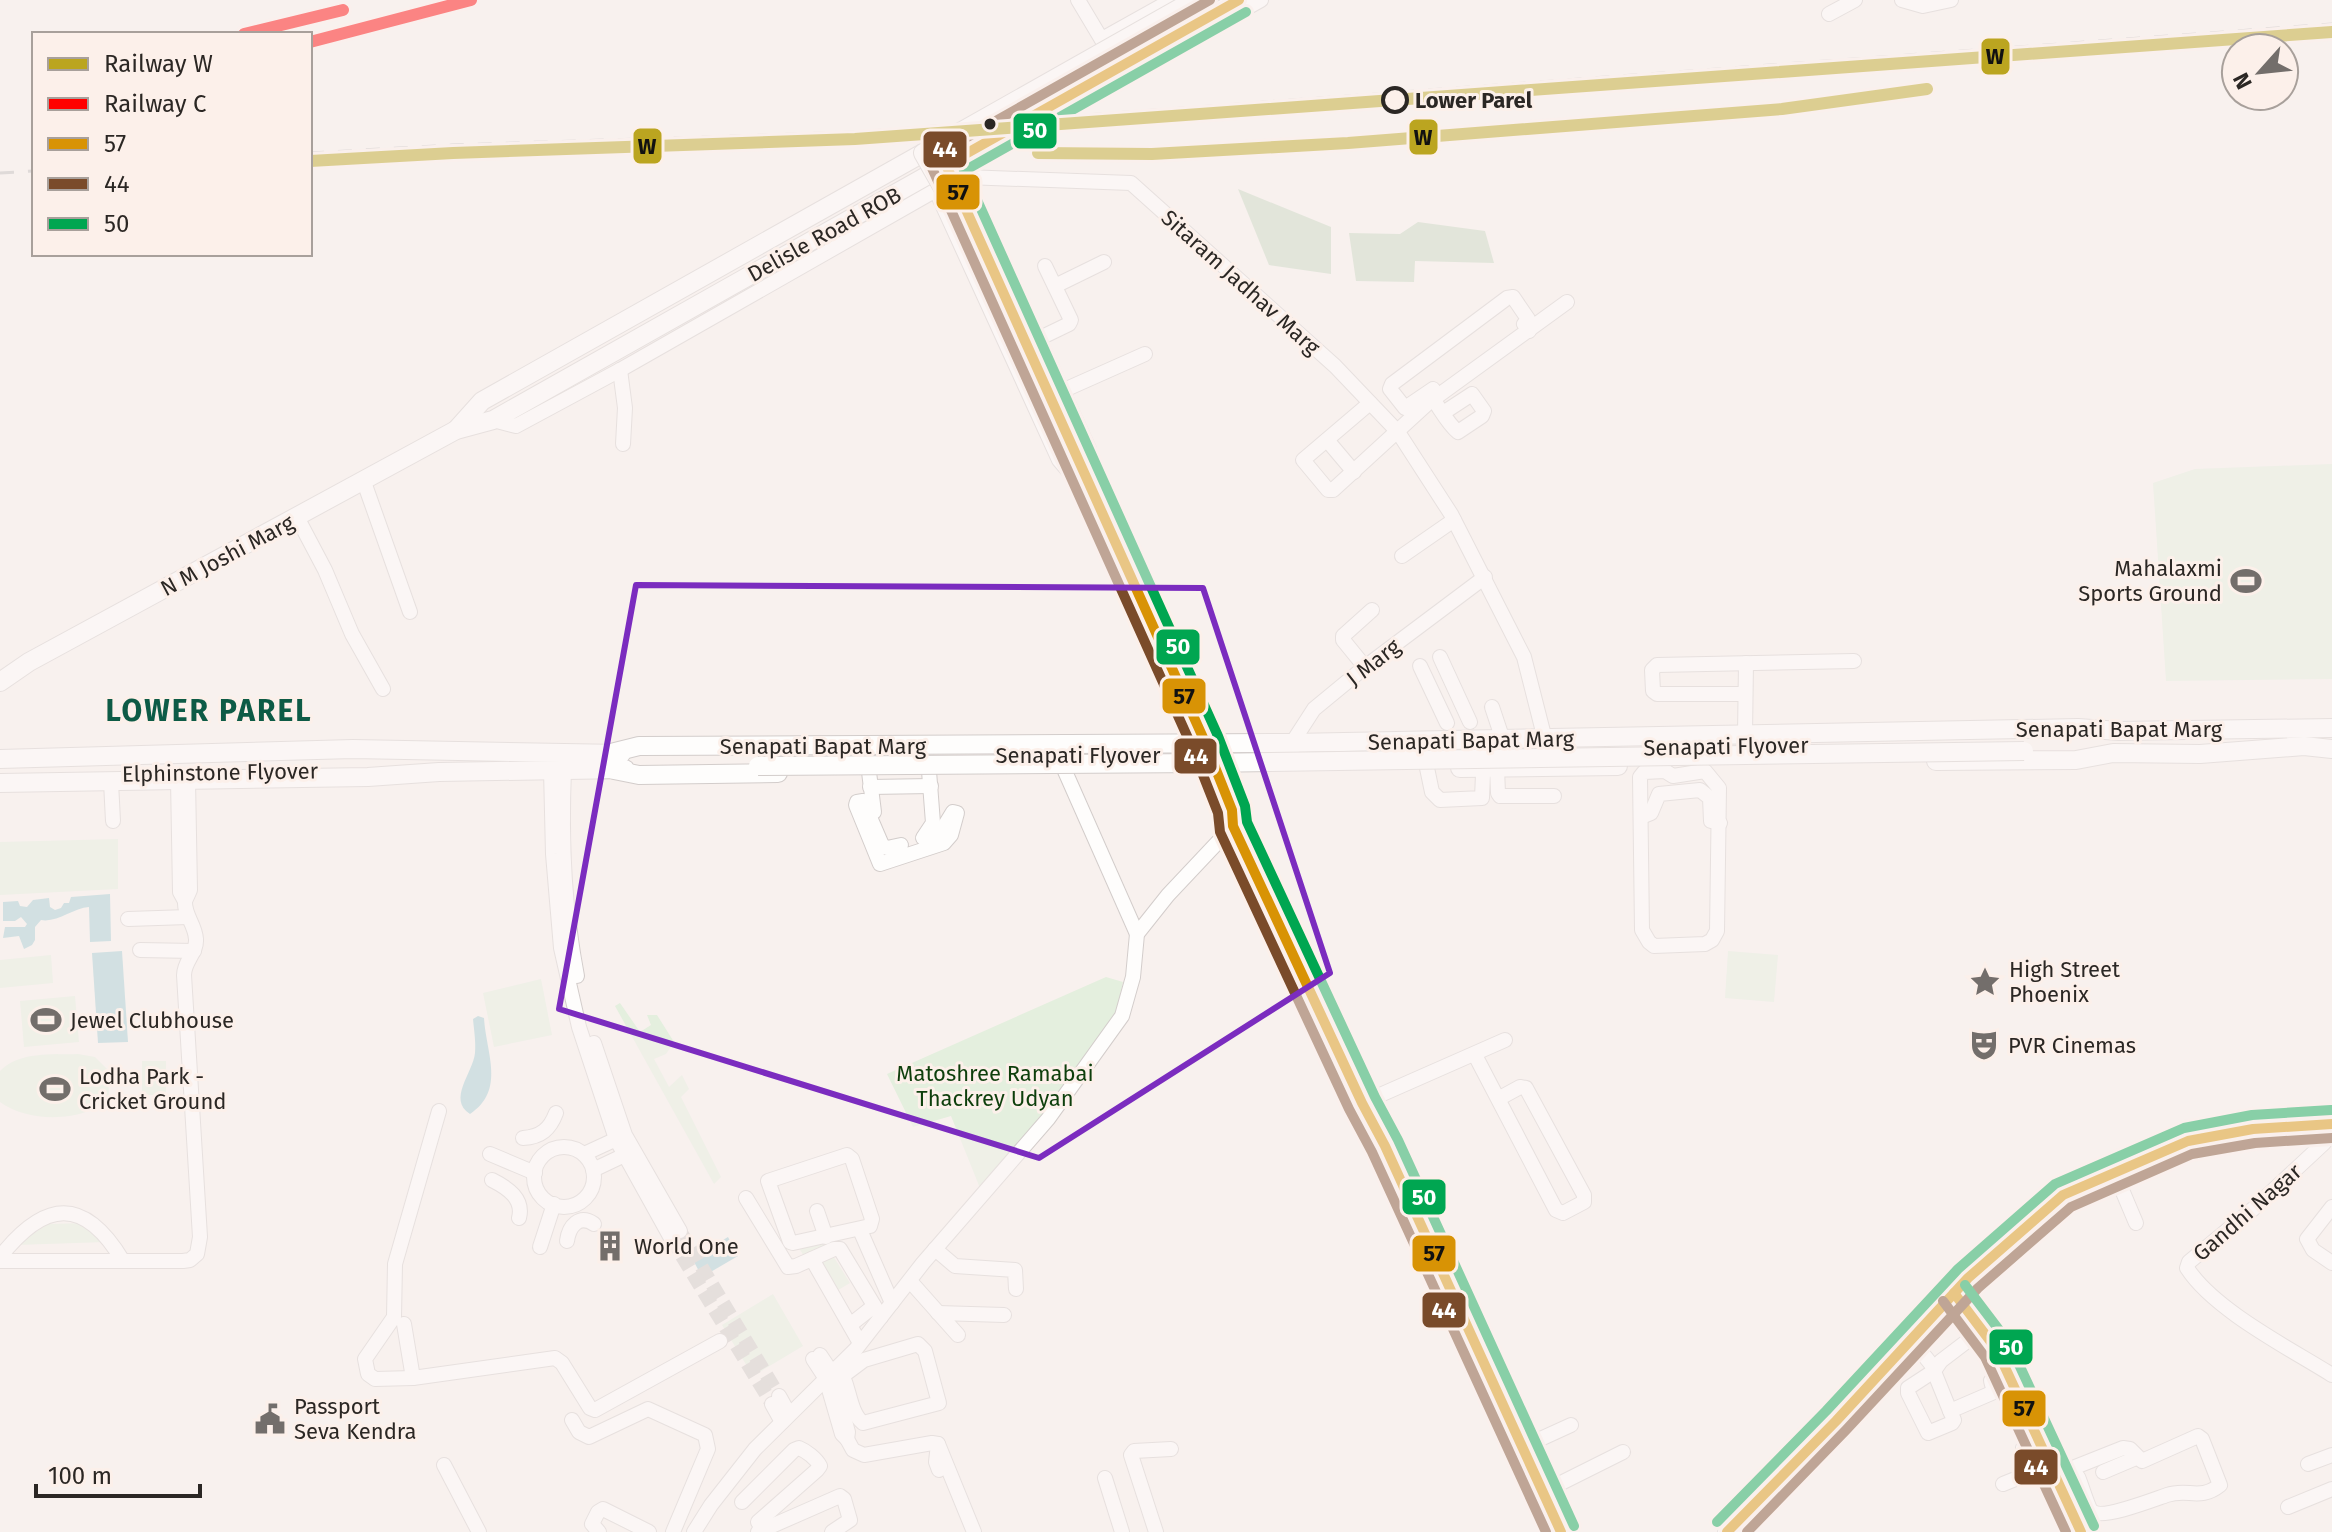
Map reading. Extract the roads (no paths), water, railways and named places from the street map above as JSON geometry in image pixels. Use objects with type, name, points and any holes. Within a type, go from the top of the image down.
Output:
[{"type":"main road","name":"Delisle Road ROB","points":[[456,430],[482,401],[1194,0]]},
{"type":"main road","name":"Delisle Road ROB","points":[[456,430],[493,420],[939,176],[1239,0]]},
{"type":"main road","points":[[929,150],[939,176],[957,202],[1158,646],[1209,767],[1232,810],[1232,822],[1561,1532]]},
{"type":"main road","points":[[482,401],[493,420]]},
{"type":"main road","name":"N M Joshi Marg","points":[[0,682],[29,662],[456,430]]},
{"type":"main road","name":"Senapati Bapat Marg","points":[[613,762],[639,746],[1292,743],[2078,728],[2119,731],[2332,728]]},
{"type":"main road","name":"Senapati Flyover","points":[[613,762],[1206,763],[2024,745],[2087,739],[2119,731]]},
{"type":"main road","points":[[1748,734],[1755,737],[1759,749],[1758,757],[1751,763]]},
{"type":"main road","name":"Senapati Flyover","points":[[2024,745],[2113,753]]},
{"type":"main road","name":"Senapati Bapat Marg","points":[[613,762],[639,775],[869,780],[1064,769],[1209,767],[1680,770],[1751,763],[2076,760],[2113,753],[2200,754],[2304,746],[2332,749]]},
{"type":"main road","points":[[0,759],[613,762]]},
{"type":"main road","points":[[0,783],[368,777],[406,761],[439,772],[558,770],[613,762]]},
{"type":"main road","name":"Elphinstone Flyover","points":[[0,766],[406,761]]},
{"type":"main road","name":"Elphinstone Flyover","points":[[0,776],[346,770],[406,761]]},
{"type":"main road","points":[[1727,1532],[1836,1421],[1954,1293],[2063,1195],[2188,1141],[2253,1129],[2332,1125]]},
{"type":"street","points":[[1078,0],[1124,77],[1261,0]]},
{"type":"street","points":[[1102,39],[1172,0]]},
{"type":"street","points":[[1829,14],[1855,0]]},
{"type":"street","points":[[1902,0],[1923,6],[1951,0]]},
{"type":"street","points":[[493,420],[516,426],[620,370],[939,176],[965,177],[1089,449],[1081,477],[1059,460],[939,176]]},
{"type":"street","name":"Sitaram Jadhav Marg","points":[[965,177],[1131,183],[1335,366],[1398,432],[1453,517],[1524,657],[1552,768]]},
{"type":"street","points":[[1055,286],[1104,262]]},
{"type":"street","points":[[1038,339],[1071,323],[1045,266]]},
{"type":"street","points":[[1428,400],[1404,408],[1390,386],[1507,298],[1513,297],[1528,319],[1526,327]]},
{"type":"street","points":[[1370,403],[1305,458],[1304,463],[1330,491],[1398,432],[1428,400],[1526,327],[1567,302]]},
{"type":"street","points":[[1062,391],[1145,354]]},
{"type":"street","points":[[620,370],[625,408],[623,444]]},
{"type":"street","points":[[1428,400],[1443,413]]},
{"type":"street","points":[[1327,440],[1354,472]]},
{"type":"street","points":[[364,482],[410,612]]},
{"type":"street","points":[[297,517],[325,570],[352,634],[383,689]]},
{"type":"street","points":[[1402,556],[1453,517]]},
{"type":"street","name":"J Marg","points":[[1292,743],[1314,709],[1485,577]]},
{"type":"street","points":[[1365,667],[1343,636],[1372,610]]},
{"type":"street","points":[[1440,657],[1470,722]]},
{"type":"street","points":[[1745,694],[1657,694],[1653,691],[1652,670],[1657,665],[1854,661]]},
{"type":"street","points":[[1746,663],[1748,734]]},
{"type":"street","points":[[1420,666],[1447,723]]},
{"type":"street","points":[[1492,707],[1503,740]]},
{"type":"street","points":[[1673,736],[1680,770]]},
{"type":"street","points":[[1291,768],[1292,743]]},
{"type":"street","points":[[850,1325],[892,1303],[1048,1119],[1114,1028],[1128,1002],[1137,934],[1064,769],[1063,745]]},
{"type":"street","points":[[1427,768],[1432,792],[1440,800],[1482,798],[1487,771]]},
{"type":"street","points":[[558,770],[561,948],[579,1027],[620,1137],[675,1235]]},
{"type":"street","points":[[1680,770],[1705,771],[1717,784],[1721,795],[1717,931],[1712,940],[1705,944],[1654,946],[1642,930],[1642,773],[1680,770]]},
{"type":"street","points":[[1487,771],[1500,796],[1554,796]]},
{"type":"street","points":[[926,836],[933,823],[930,778]]},
{"type":"street","points":[[0,1259],[190,1260],[197,1254],[199,1245],[184,975],[185,963],[194,951],[196,938],[185,909],[190,890],[183,780]]},
{"type":"street","points":[[869,780],[871,803],[879,825],[892,842],[901,845]]},
{"type":"street","points":[[111,782],[113,821]]},
{"type":"street","points":[[1641,817],[1651,813],[1659,794],[1700,790],[1710,798],[1711,821],[1720,823]]},
{"type":"street","points":[[863,801],[884,847],[912,844],[926,836],[942,830],[953,812],[957,813],[951,835],[944,843],[880,864],[857,802],[863,801]]},
{"type":"street","points":[[1137,934],[1232,822]]},
{"type":"street","points":[[128,919],[188,917]]},
{"type":"street","points":[[140,950],[194,951]]},
{"type":"street","points":[[1362,1103],[1505,1040]]},
{"type":"street","points":[[1475,1055],[1556,1210],[1563,1213],[1584,1202],[1584,1195],[1526,1088],[1522,1086],[1498,1099]]},
{"type":"street","points":[[439,1111],[395,1264],[394,1317],[365,1359],[368,1374],[386,1381],[555,1358],[562,1363],[590,1408],[595,1410],[720,1341]]},
{"type":"street","points":[[523,1138],[541,1134],[552,1124],[556,1113]]},
{"type":"street","name":"Gandhi Nagar","points":[[2332,1125],[2324,1143],[2253,1209],[2189,1262],[2187,1268],[2197,1283],[2230,1309],[2332,1375]]},
{"type":"street","points":[[541,1134],[550,1151]]},
{"type":"street","points":[[584,1154],[620,1137]]},
{"type":"street","points":[[567,1147],[584,1154],[593,1170],[591,1191],[572,1206],[554,1204],[543,1198],[536,1180],[542,1156],[550,1151],[567,1147]]},
{"type":"street","points":[[593,1170],[628,1153]]},
{"type":"street","points":[[490,1154],[536,1180]]},
{"type":"street","points":[[843,1155],[850,1156],[872,1219],[870,1226],[826,1237],[790,1242],[768,1181],[843,1155]]},
{"type":"street","points":[[2114,1171],[2136,1223]]},
{"type":"street","points":[[492,1180],[505,1186],[514,1196],[520,1205],[519,1218]]},
{"type":"street","points":[[514,1196],[536,1180]]},
{"type":"street","points":[[746,1198],[788,1267],[840,1249],[878,1312]]},
{"type":"street","points":[[540,1247],[554,1204]]},
{"type":"street","points":[[572,1206],[577,1222]]},
{"type":"street","points":[[2332,1207],[2307,1239],[2313,1250],[2332,1263]]},
{"type":"street","points":[[817,1211],[826,1237]]},
{"type":"street","points":[[0,1259],[27,1226],[44,1217],[64,1213],[85,1217],[101,1230],[123,1261]]},
{"type":"street","points":[[567,1241],[569,1230],[577,1222],[594,1224]]},
{"type":"street","points":[[860,1230],[892,1303]]},
{"type":"street","points":[[935,1249],[946,1269],[1015,1270],[1016,1289]]},
{"type":"street","points":[[812,1259],[850,1325],[860,1351]]},
{"type":"street","points":[[910,1281],[958,1335]]},
{"type":"street","points":[[1954,1293],[1983,1329],[2007,1372],[2039,1442],[2063,1477],[2091,1510],[2097,1513],[2127,1509],[2177,1492],[2195,1496],[2220,1487],[2200,1437],[2142,1461],[2130,1449],[2123,1448],[2063,1477],[2003,1484]]},
{"type":"street","points":[[694,1532],[755,1449],[860,1351],[878,1312]]},
{"type":"street","points":[[938,1313],[1004,1315]]},
{"type":"street","points":[[404,1324],[413,1378]]},
{"type":"street","points":[[1910,1338],[1931,1364],[1934,1371],[1950,1411],[1952,1423],[1928,1433],[1908,1393],[1911,1385],[1934,1371],[1941,1361],[1983,1329]]},
{"type":"street","points":[[817,1357],[835,1373],[857,1418],[863,1423],[939,1403],[922,1346],[860,1351]]},
{"type":"street","points":[[1950,1411],[1994,1392],[1991,1381],[2007,1372]]},
{"type":"street","points":[[835,1373],[847,1439],[853,1450],[864,1455],[938,1444]]},
{"type":"street","points":[[775,1400],[786,1418]]},
{"type":"street","points":[[572,1420],[579,1432],[589,1437],[648,1409],[705,1435],[708,1449],[673,1532]]},
{"type":"street","points":[[1523,1447],[1571,1425]]},
{"type":"street","points":[[2023,1448],[2039,1442]]},
{"type":"street","points":[[938,1444],[936,1462],[939,1470]]},
{"type":"street","points":[[938,1444],[974,1532]]},
{"type":"street","points":[[1156,1532],[1131,1455],[1134,1451],[1171,1449]]},
{"type":"street","points":[[742,1502],[794,1450],[804,1450],[818,1462],[820,1466],[817,1470],[759,1528]]},
{"type":"street","points":[[1543,1492],[1623,1452]]},
{"type":"street","points":[[2308,1464],[2332,1455]]},
{"type":"street","points":[[2103,1472],[2136,1458]]},
{"type":"street","points":[[444,1465],[479,1532]]},
{"type":"street","points":[[2063,1477],[2078,1512],[2081,1532]]},
{"type":"street","points":[[1105,1478],[1122,1532]]},
{"type":"street","points":[[728,1486],[759,1528]]},
{"type":"street","points":[[2288,1507],[2332,1489]]},
{"type":"street","points":[[759,1528],[840,1496],[844,1499],[850,1520],[832,1532]]},
{"type":"street","points":[[599,1532],[592,1524],[603,1509],[649,1532]]},
{"type":"water","points":[[110,894],[111,941],[90,942],[89,907],[41,920],[35,927],[35,940],[24,949],[19,936],[3,938],[5,927],[25,927],[27,924],[21,917],[15,921],[3,921],[3,902],[18,901],[20,906],[27,907],[33,900],[49,898],[50,907],[55,910],[69,903],[71,897]]},
{"type":"water","points":[[122,951],[128,1042],[98,1043],[92,953]]},
{"type":"water","points":[[478,1016],[484,1018],[491,1082],[488,1094],[470,1114],[461,1101],[461,1093],[475,1053],[473,1019]]},
{"type":"water","points":[[728,1237],[738,1256],[702,1277],[692,1258]]},
{"type":"tunnel","points":[[680,1231],[779,1396]]},
{"type":"tunnel","points":[[671,1238],[772,1404]]},
{"type":"railway","points":[[312,153],[452,145],[855,132],[2332,24]]},
{"type":"railway","points":[[0,173],[32,171]]},
{"type":"rail line","name":"C","points":[[312,41],[471,0]]},
{"type":"rail line","name":"C","points":[[252,32],[343,10]]},
{"type":"rail line","name":"W","points":[[312,161],[855,139],[2332,32]]},
{"type":"rail line","name":"W","points":[[1038,153],[1152,154],[1348,143],[1782,109],[1927,89]]},
{"type":"place","name":"Lower Parel","points":[[1395,100]]},
{"type":"place","name":"Mahalaxmi Sports Ground","points":[[2246,581]]},
{"type":"place","name":"High Street Phoenix","points":[[1985,982]]},
{"type":"place","name":"Jewel Clubhouse","points":[[46,1020]]},
{"type":"place","name":"PVR Cinemas","points":[[1984,1045]]},
{"type":"place","name":"Lodha Park - Cricket Ground","points":[[55,1089]]},
{"type":"place","name":"World One","points":[[610,1246]]},
{"type":"place","name":"Passport Seva Kendra","points":[[270,1419]]},
{"type":"district","name":"LOWER PAREL","points":[[209,711]]},
{"type":"park label","name":"Matoshree Ramabai Thackrey Udyan","points":[[995,1086]]}]
